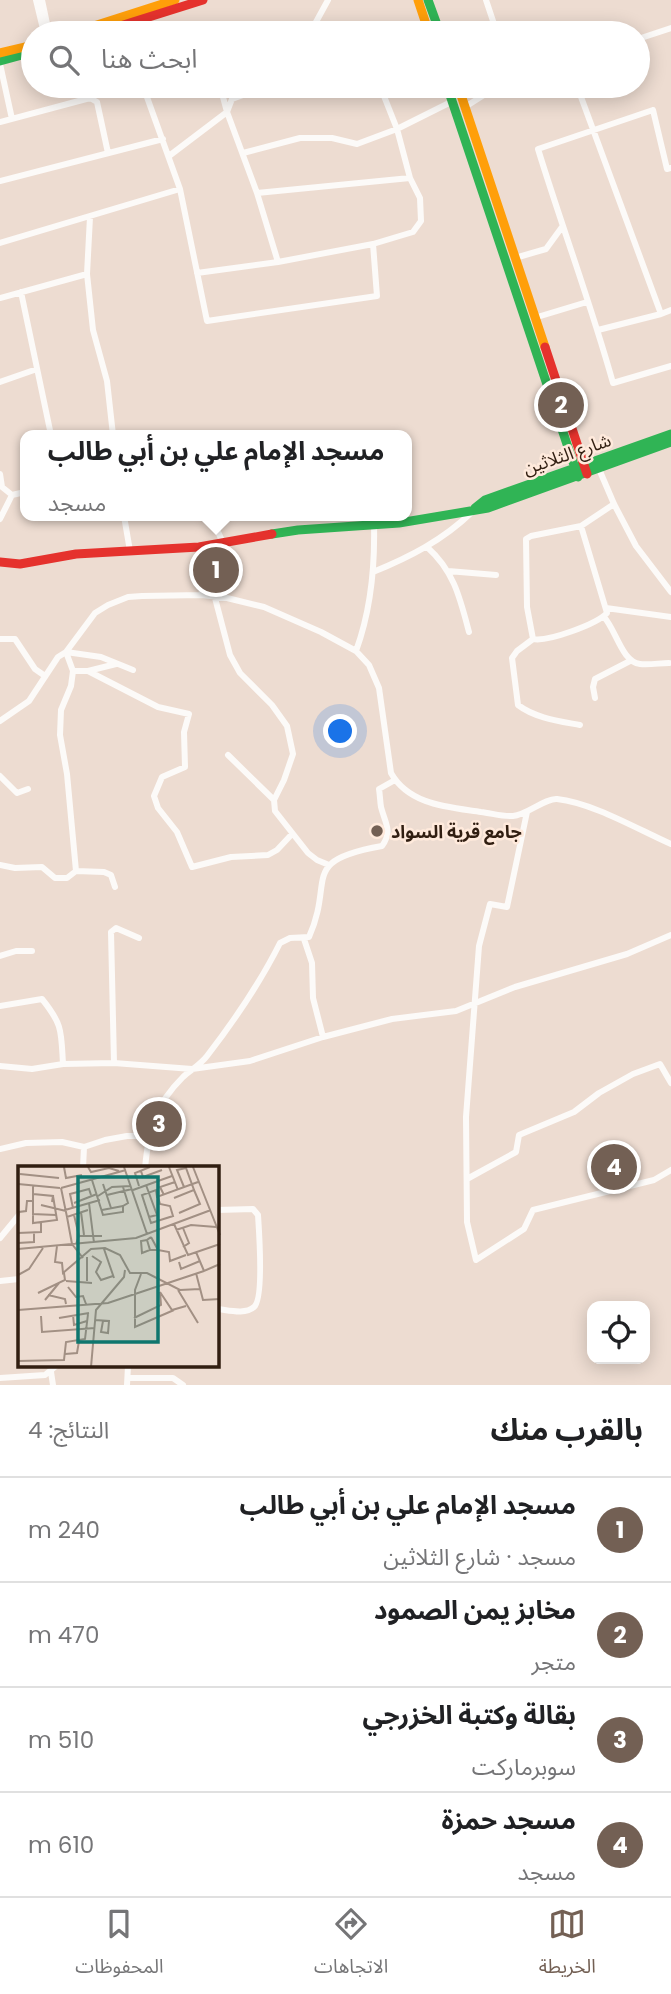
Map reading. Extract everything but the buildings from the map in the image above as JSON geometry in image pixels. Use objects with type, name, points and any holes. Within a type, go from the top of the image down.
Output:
[{"type":"street","points":[[36,0],[41,21]]},
{"type":"street","points":[[42,0],[46,21]]},
{"type":"street","points":[[109,21],[175,0]]},
{"type":"street","points":[[146,21],[203,0]]},
{"type":"street","points":[[317,21],[328,0]]},
{"type":"street","points":[[418,0],[425,21]]},
{"type":"street","points":[[428,0],[436,21]]},
{"type":"street","points":[[486,0],[493,21]]},
{"type":"street","points":[[650,35],[671,28]]},
{"type":"street","points":[[0,53],[21,48]]},
{"type":"street","points":[[12,119],[0,62],[21,56]]},
{"type":"street","points":[[0,122],[90,98],[97,102],[108,153]]},
{"type":"street","points":[[148,98],[180,189],[207,321],[377,296],[373,244]]},
{"type":"street","points":[[223,98],[257,192],[278,262]]},
{"type":"street","points":[[169,156],[227,112],[235,98]]},
{"type":"street","points":[[197,273],[278,262],[373,244],[413,232],[421,221],[420,198],[410,178],[397,129],[385,98]]},
{"type":"street","points":[[452,98],[581,471]]},
{"type":"street","points":[[462,98],[581,471]]},
{"type":"street","points":[[465,107],[479,98]]},
{"type":"street","points":[[581,98],[661,314]]},
{"type":"street","points":[[243,153],[300,138],[332,138],[357,144],[397,129],[453,101]]},
{"type":"street","points":[[671,168],[667,169],[653,110],[538,149],[613,383],[671,366]]},
{"type":"street","points":[[0,181],[163,139]]},
{"type":"street","points":[[257,192],[410,178]]},
{"type":"street","points":[[0,243],[180,189]]},
{"type":"street","points":[[90,217],[87,274],[93,330],[107,381],[112,430]]},
{"type":"street","points":[[515,258],[546,249],[562,227]]},
{"type":"street","points":[[0,298],[87,274]]},
{"type":"street","points":[[21,292],[50,430]]},
{"type":"street","points":[[534,318],[587,302]]},
{"type":"street","points":[[598,330],[671,310]]},
{"type":"street","points":[[0,383],[37,369]]},
{"type":"street","name":"شارع الثلاثين","points":[[412,521],[475,508],[488,508],[671,434]]},
{"type":"street","name":"شارع الثلاثين","points":[[581,471],[599,469],[671,442]]},
{"type":"street","points":[[599,469],[636,546],[671,592]]},
{"type":"street","points":[[0,474],[2,487],[12,495]]},
{"type":"street","points":[[12,495],[20,493]]},
{"type":"street","points":[[0,519],[12,495]]},
{"type":"street","points":[[533,639],[527,607],[526,539],[581,526],[614,503]]},
{"type":"street","points":[[373,572],[428,547],[456,527],[475,508]]},
{"type":"street","points":[[125,521],[130,551]]},
{"type":"street","points":[[213,521],[223,543]]},
{"type":"street","name":"شارع الثلاثين","points":[[0,562],[20,564],[65,555],[199,547],[298,530],[408,521]]},
{"type":"street","points":[[356,651],[367,622],[373,572],[374,525]]},
{"type":"street","points":[[580,726],[525,710],[518,705],[512,658],[533,639],[550,639],[604,617],[607,613],[581,526]]},
{"type":"street","points":[[199,547],[202,595]]},
{"type":"street","points":[[428,547],[446,565],[460,596],[469,632]]},
{"type":"street","points":[[448,571],[496,575]]},
{"type":"street","points":[[0,721],[29,701],[58,657],[65,652],[95,613],[108,605],[128,597],[202,595],[227,598],[264,607],[321,632],[356,651],[369,665],[379,688],[391,773],[405,791],[434,805],[511,817],[552,799],[582,803],[671,844]]},
{"type":"street","points":[[215,597],[230,655],[240,673],[272,705],[287,726],[293,754],[274,800],[275,811],[307,853],[329,864]]},
{"type":"street","points":[[606,608],[671,617]]},
{"type":"street","points":[[604,617],[612,626],[630,660],[638,664],[669,663]]},
{"type":"street","points":[[0,639],[15,639],[35,669],[45,676]]},
{"type":"street","points":[[65,652],[101,657],[133,670]]},
{"type":"street","points":[[65,652],[73,671],[71,686],[61,710],[60,735],[67,774],[76,872]]},
{"type":"street","points":[[595,698],[595,679],[630,660]]},
{"type":"street","points":[[73,671],[88,671],[116,664]]},
{"type":"street","points":[[88,671],[158,707],[190,714],[184,732],[185,767],[162,776],[154,796],[158,808],[177,832],[192,867],[231,857],[268,855],[277,850],[292,834]]},
{"type":"street","points":[[228,755],[274,800]]},
{"type":"street","points":[[0,776],[17,793],[28,789]]},
{"type":"street","points":[[145,1166],[148,1136],[164,1098],[205,1059],[236,1016],[280,943],[290,938],[309,937],[315,925],[322,877],[329,864],[352,851],[382,846],[388,837],[389,827],[379,789],[395,780]]},
{"type":"street","points":[[527,812],[507,907],[490,904],[479,946],[466,1117],[467,1222],[476,1260],[524,1229],[533,1210],[653,1180],[671,1170]]},
{"type":"street","points":[[0,865],[15,868],[42,867],[55,878],[67,878],[76,872],[104,872],[110,875],[114,887]]},
{"type":"street","points":[[114,1063],[111,932],[116,928],[139,938]]},
{"type":"street","points":[[0,1066],[32,1069],[63,1064],[114,1063],[192,1069],[250,1061],[323,1037],[392,1019],[456,1012],[515,987],[627,954],[671,935]]},
{"type":"street","points":[[304,939],[312,963],[313,998],[323,1037]]},
{"type":"street","points":[[0,956],[16,951],[32,951]]},
{"type":"street","points":[[0,1006],[42,999],[56,1016],[61,1028],[63,1064]]},
{"type":"street","points":[[467,1179],[516,1152],[520,1135],[573,1112],[599,1093],[633,1074],[660,1064],[671,1083]]},
{"type":"street","points":[[0,1149],[26,1143],[62,1142],[84,1147],[127,1136],[148,1136]]},
{"type":"street","points":[[83,1166],[84,1147]]},
{"type":"street","points":[[219,1210],[253,1209],[258,1215],[259,1300],[252,1309],[244,1311],[219,1309]]},
{"type":"street","points":[[0,1238],[18,1216]]},
{"type":"street","points":[[0,1281],[18,1279]]},
{"type":"street","points":[[4,1380],[46,1375],[54,1369]]},
{"type":"street","points":[[52,1385],[54,1369]]},
{"type":"street","points":[[127,1382],[173,1378],[183,1385]]},
{"type":"traffic: fast","points":[[428,0],[436,21]]},
{"type":"traffic: fast","points":[[0,61],[21,55]]},
{"type":"traffic: fast","points":[[451,98],[578,477]]},
{"type":"traffic: fast","points":[[475,508],[485,500],[671,434]]},
{"type":"traffic: fast","points":[[412,521],[488,508],[671,442]]},
{"type":"traffic: fast","points":[[272,534],[411,521]]},
{"type":"traffic: slow","points":[[109,21],[175,0]]},
{"type":"traffic: slow","points":[[418,0],[425,21]]},
{"type":"traffic: slow","points":[[0,53],[21,48]]},
{"type":"traffic: slow","points":[[462,98],[545,347]]},
{"type":"traffic: jam","points":[[136,21],[203,0]]},
{"type":"traffic: jam","points":[[545,347],[587,474]]},
{"type":"traffic: jam","points":[[0,562],[20,564],[76,554],[199,547],[272,534]]},
{"type":"place","name":"مخابز يمن الصمود","points":[[561,405]]},
{"type":"place","name":"مسجد الإمام علي بن أبي طالب","points":[[216,570]]},
{"type":"place","name":"جامع قرية السواد","points":[[377,831]]},
{"type":"place","name":"بقالة وكتبة الخزرجي","points":[[159,1124]]},
{"type":"place","name":"مسجد حمزة","points":[[614,1167]]}]
